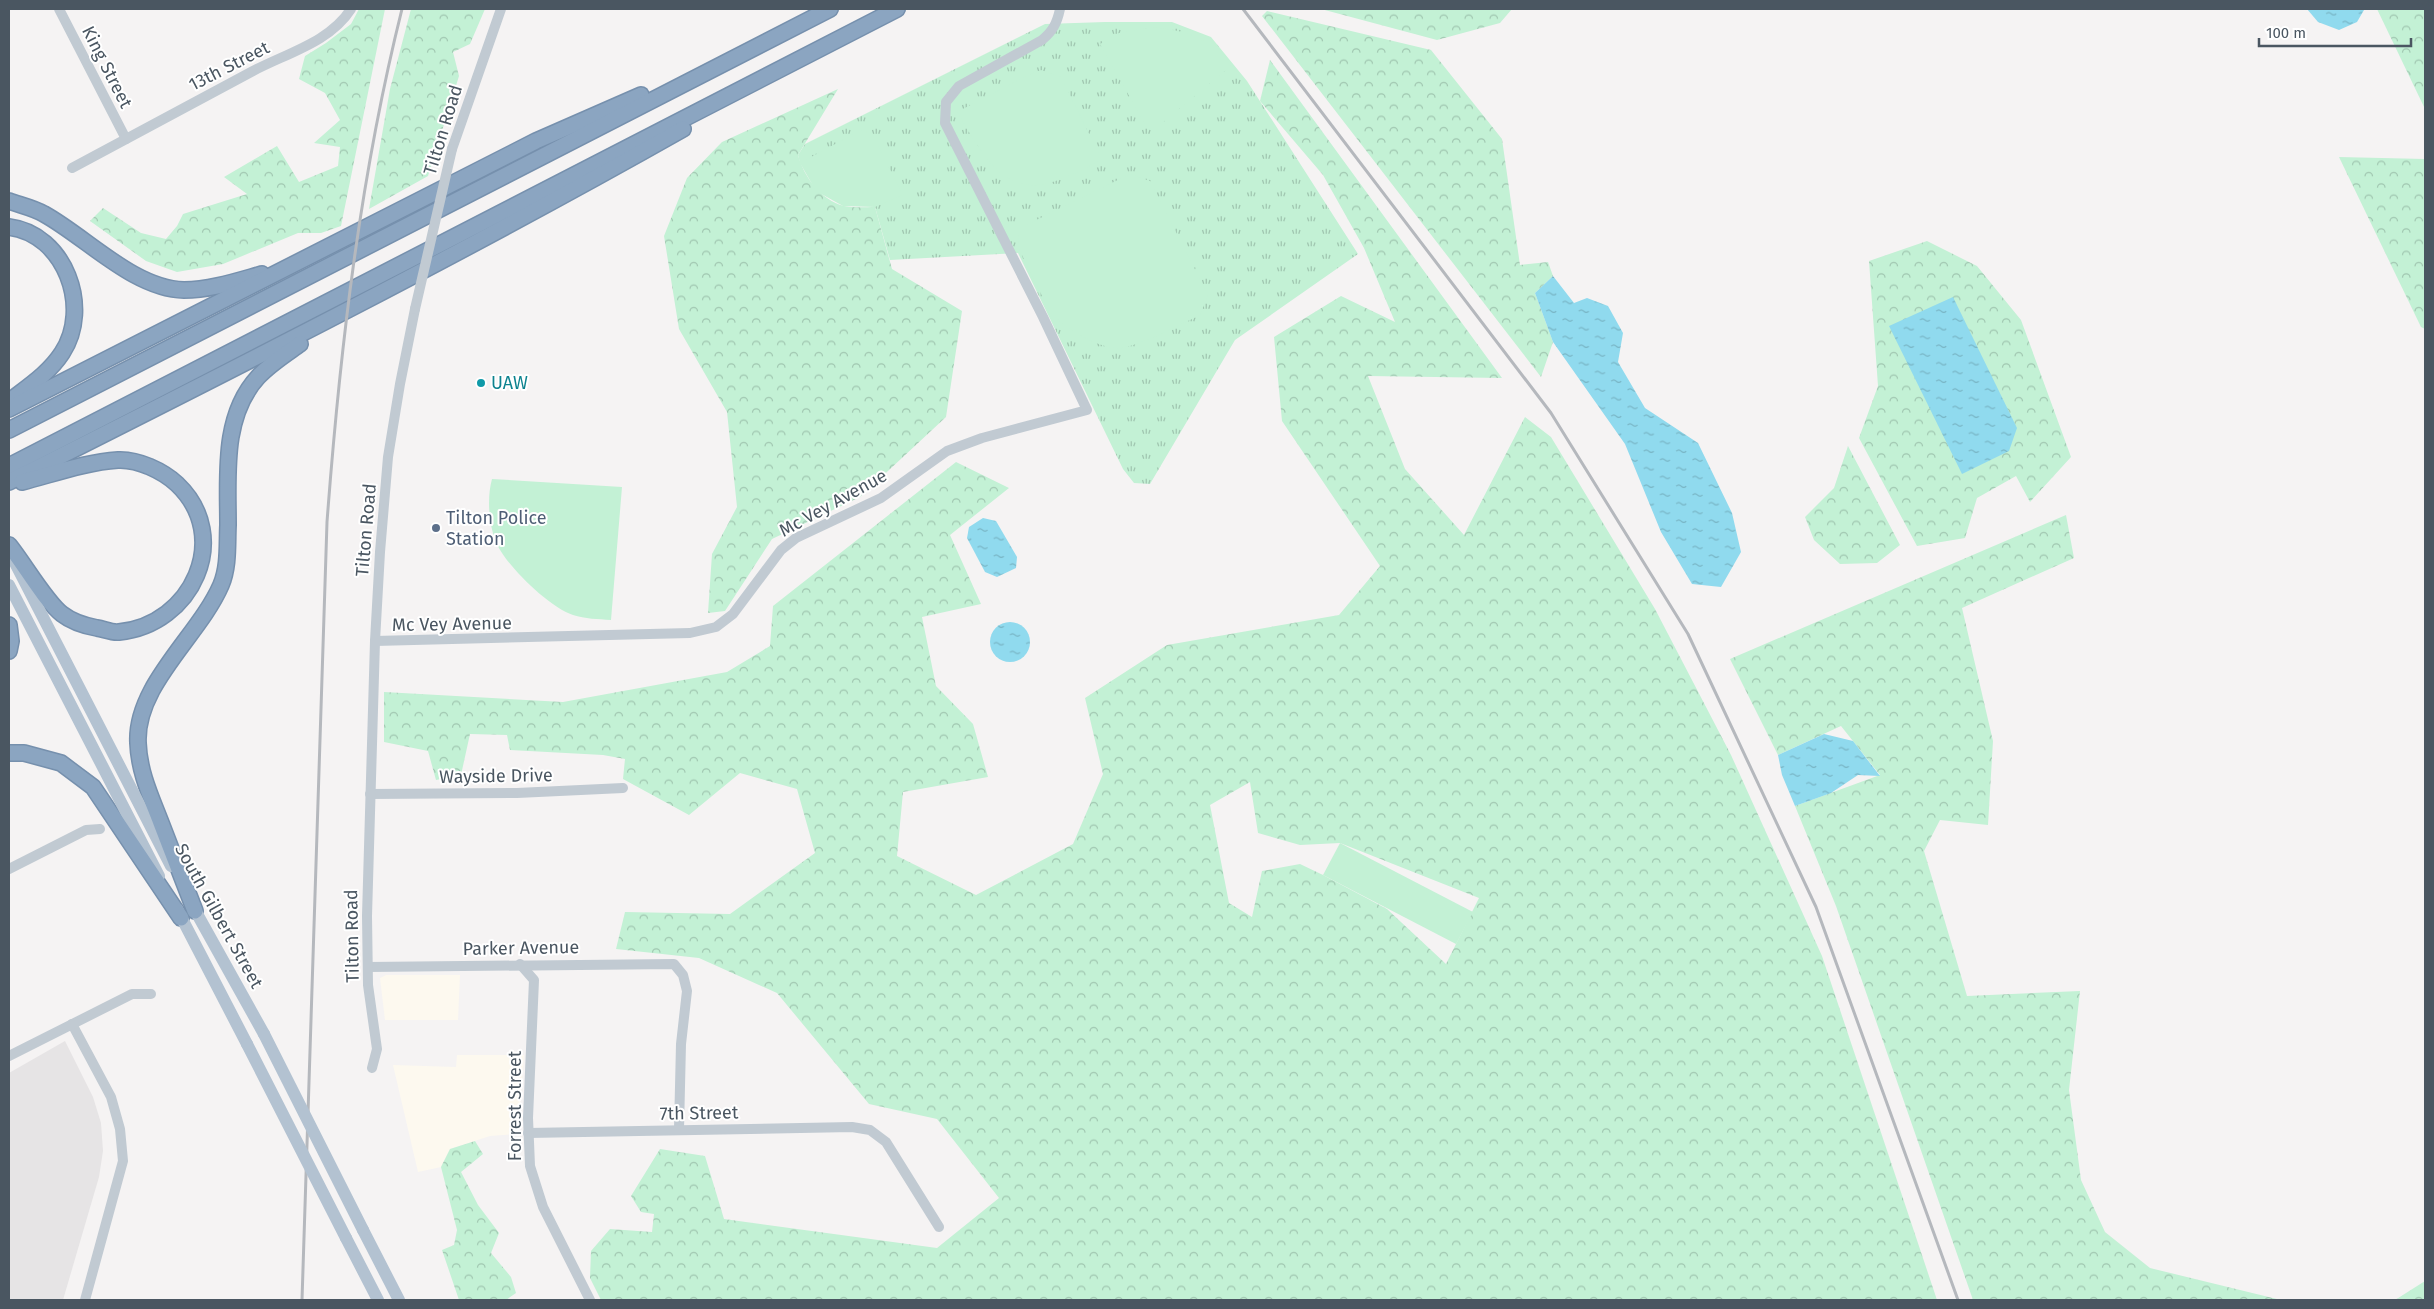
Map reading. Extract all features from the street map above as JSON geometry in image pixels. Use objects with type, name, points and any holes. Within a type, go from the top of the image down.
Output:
[{"type":"highway","points":[[9,430],[830,9]]},
{"type":"highway","points":[[9,466],[897,9]]},
{"type":"highway","points":[[9,482],[323,324],[537,212],[872,22]]},
{"type":"highway","points":[[9,409],[536,141],[659,88],[731,60]]},
{"type":"highway","points":[[9,201],[44,214],[130,271],[156,284],[183,290],[223,285],[269,272],[310,257]]},
{"type":"highway","points":[[9,227],[16,228],[39,239],[56,254],[70,277],[75,300],[73,328],[62,353],[42,376],[9,402]]},
{"type":"highway","points":[[195,911],[141,772],[138,742],[141,721],[151,693],[206,613],[222,583],[227,558],[229,457],[232,425],[243,397],[259,376],[323,324]]},
{"type":"highway","points":[[9,486],[84,466],[120,460],[148,466],[167,475],[185,491],[198,515],[203,541],[200,569],[187,595],[167,614],[152,622],[118,632],[88,626],[62,614],[9,544]]},
{"type":"highway","points":[[9,625],[11,641],[9,652]]},
{"type":"highway","points":[[9,752],[24,753],[61,763],[93,787],[181,918]]},
{"type":"main road","name":"South Gilbert Street","points":[[9,549],[195,911],[264,1034],[399,1300]]},
{"type":"main road","name":"South Gilbert Street","points":[[9,585],[378,1300]]},
{"type":"street","name":"King Street","points":[[59,9],[126,139]]},
{"type":"street","name":"13th Street","points":[[72,168],[259,68],[323,37],[345,19],[351,9]]},
{"type":"street","name":"Tilton Road","points":[[372,1068],[377,1048],[368,985],[370,794],[375,641],[388,457],[415,309],[452,149],[501,9]]},
{"type":"street","name":"Mc Vey Avenue","points":[[375,641],[690,633],[716,627],[733,614],[781,550],[796,538],[882,498],[946,451],[982,438],[1087,410],[1044,317],[945,123],[946,102],[958,86],[1042,40],[1051,32],[1058,21],[1060,9]]},
{"type":"street","name":"Wayside Drive","points":[[370,794],[517,793],[623,788]]},
{"type":"street","points":[[9,869],[86,830],[100,829]]},
{"type":"street","name":"Forrest Street","points":[[520,964],[534,980],[528,1133],[530,1166],[543,1207],[590,1300]]},
{"type":"street","name":"Parker Avenue","points":[[368,966],[674,964],[682,975],[687,991],[681,1044],[679,1129]]},
{"type":"street","points":[[9,1056],[132,994],[151,994]]},
{"type":"street","points":[[72,1024],[111,1097],[120,1129],[123,1161],[114,1201],[85,1300]]},
{"type":"street","name":"7th Street","points":[[528,1133],[852,1127],[870,1130],[886,1142],[939,1227]]},
{"type":"shaded area","points":[[386,975],[460,975],[458,1020],[385,1020],[380,978]]},
{"type":"shaded area","points":[[65,1041],[93,1097],[101,1123],[103,1151],[99,1177],[63,1300],[9,1300],[9,1073]]},
{"type":"shaded area","points":[[457,1055],[524,1055],[518,1134],[490,1136],[450,1149],[441,1167],[418,1172],[393,1065],[456,1067]]},
{"type":"green space","points":[[359,9],[385,9],[341,226],[321,233],[298,233],[223,264],[177,272],[146,261],[90,221],[103,208],[141,233],[166,239],[177,226],[183,214],[247,194],[224,177],[277,146],[299,182],[338,166],[340,147],[314,143],[340,120],[325,93],[299,79],[305,56],[351,24]]},
{"type":"green space","points":[[411,9],[485,9],[470,44],[453,52],[459,76],[428,176],[369,209],[390,89]]},
{"type":"green space","points":[[1321,9],[1512,9],[1500,23],[1437,40]]},
{"type":"green space","points":[[2377,9],[2425,9],[2425,109]]},
{"type":"green space","points":[[1267,11],[1431,50],[1502,139],[1520,265],[1548,262],[1553,276],[1535,293],[1553,342],[1541,377],[1262,16]]},
{"type":"green space","points":[[1172,22],[1211,37],[1247,81],[1358,254],[1235,340],[1150,484],[1134,483],[1123,469],[1018,253],[890,260],[875,207],[800,163],[798,155],[805,144],[1045,24]]},
{"type":"green space","points":[[1153,27],[1178,31],[1196,37],[1213,48],[1231,66],[1155,129],[1146,126],[1100,44],[1119,33]]},
{"type":"green space","points":[[1270,60],[1502,378],[1368,376],[1405,469],[1464,535],[1525,417],[1551,437],[1655,609],[1731,755],[1822,956],[1937,1300],[601,1300],[590,1278],[591,1251],[610,1229],[652,1232],[654,1214],[641,1212],[631,1196],[660,1149],[705,1156],[724,1219],[937,1248],[999,1198],[937,1119],[869,1104],[777,993],[699,958],[616,949],[625,912],[730,914],[815,853],[797,789],[740,773],[689,815],[623,779],[625,759],[603,755],[510,750],[507,735],[470,734],[461,775],[436,780],[428,751],[384,742],[384,692],[563,702],[727,672],[770,646],[773,606],[956,462],[1009,488],[950,535],[981,604],[922,617],[936,686],[973,724],[988,777],[903,792],[897,856],[976,895],[1073,844],[1103,774],[1085,698],[1167,645],[1339,615],[1380,566],[1282,421],[1274,337],[1341,296],[1395,322],[1364,248],[1323,175],[1260,101]],"holes":[[[1250,782],[1258,833],[1300,845],[1340,843],[1479,898],[1446,964],[1387,909],[1300,864],[1262,871],[1252,917],[1229,903],[1210,805]]]},
{"type":"green space","points":[[1041,70],[1061,77],[1102,160],[1056,181],[1032,185],[1017,182],[993,166],[957,112]]},
{"type":"green space","points":[[838,89],[798,155],[809,179],[828,199],[844,206],[875,207],[892,269],[962,311],[946,417],[860,497],[772,539],[725,611],[708,613],[712,554],[737,507],[727,412],[679,329],[664,236],[687,178],[722,142]]},
{"type":"green space","points":[[861,130],[872,134],[903,195],[875,207],[843,206],[816,191],[800,163]]},
{"type":"green space","points":[[2339,157],[2425,159],[2425,329],[2421,327]]},
{"type":"green space","points":[[1130,174],[1150,181],[1208,295],[1200,315],[1141,343],[1122,348],[1113,348],[1083,337],[1050,312],[1019,249],[1018,229]]},
{"type":"green space","points":[[1927,241],[1977,266],[2021,320],[2071,457],[2030,502],[2016,476],[1977,498],[1965,538],[1917,546],[1859,438],[1878,386],[1869,261]]},
{"type":"green space","points":[[1848,446],[1900,545],[1877,563],[1840,564],[1814,540],[1805,517],[1834,488]]},
{"type":"green space","points":[[492,479],[622,487],[611,620],[592,619],[564,611],[544,598],[515,570],[502,553],[494,537],[489,507]]},
{"type":"green space","points":[[2066,515],[2074,558],[1962,608],[1993,741],[1988,825],[1940,820],[1924,851],[1967,996],[2080,991],[2069,1090],[2081,1180],[2105,1232],[2150,1268],[2281,1300],[1973,1300],[1836,906],[1795,806],[1880,775],[1841,726],[1778,755],[1730,659]]},
{"type":"green space","points":[[1340,843],[1473,912],[1456,944],[1323,875]]},
{"type":"green space","points":[[475,1141],[483,1154],[461,1172],[478,1205],[499,1233],[491,1253],[511,1277],[516,1293],[506,1300],[459,1300],[442,1250],[454,1245],[457,1230],[441,1167],[450,1149]]},
{"type":"green space","points":[[2425,1281],[2425,1300],[2395,1300]]},
{"type":"water","points":[[2307,9],[2364,10],[2357,22],[2339,30],[2318,22]]},
{"type":"water","points":[[1553,276],[1574,303],[1587,298],[1608,306],[1623,333],[1618,362],[1645,408],[1698,443],[1732,513],[1741,552],[1721,587],[1692,584],[1661,532],[1625,444],[1553,342],[1535,293]]},
{"type":"water","points":[[1953,297],[2017,428],[2009,451],[1962,474],[1889,326]]},
{"type":"water","points":[[983,518],[996,521],[1017,557],[1016,568],[997,577],[985,572],[967,538],[969,527]]},
{"type":"water","points":[[1014,622],[1021,625],[1027,631],[1030,642],[1029,650],[1021,659],[1014,662],[1006,662],[999,659],[991,650],[990,638],[993,631],[1002,623]]},
{"type":"water","points":[[1824,734],[1853,741],[1880,776],[1858,775],[1831,793],[1795,806],[1782,775],[1778,755]]},
{"type":"railway","points":[[302,1300],[327,522],[332,457],[345,328],[363,200],[387,72],[402,9]]},
{"type":"railway","points":[[1243,9],[1551,413],[1688,634],[1816,907],[1958,1300]]},
{"type":"place","name":"UAW","points":[[481,383]]},
{"type":"place","name":"Tilton Police Station","points":[[436,528]]}]
